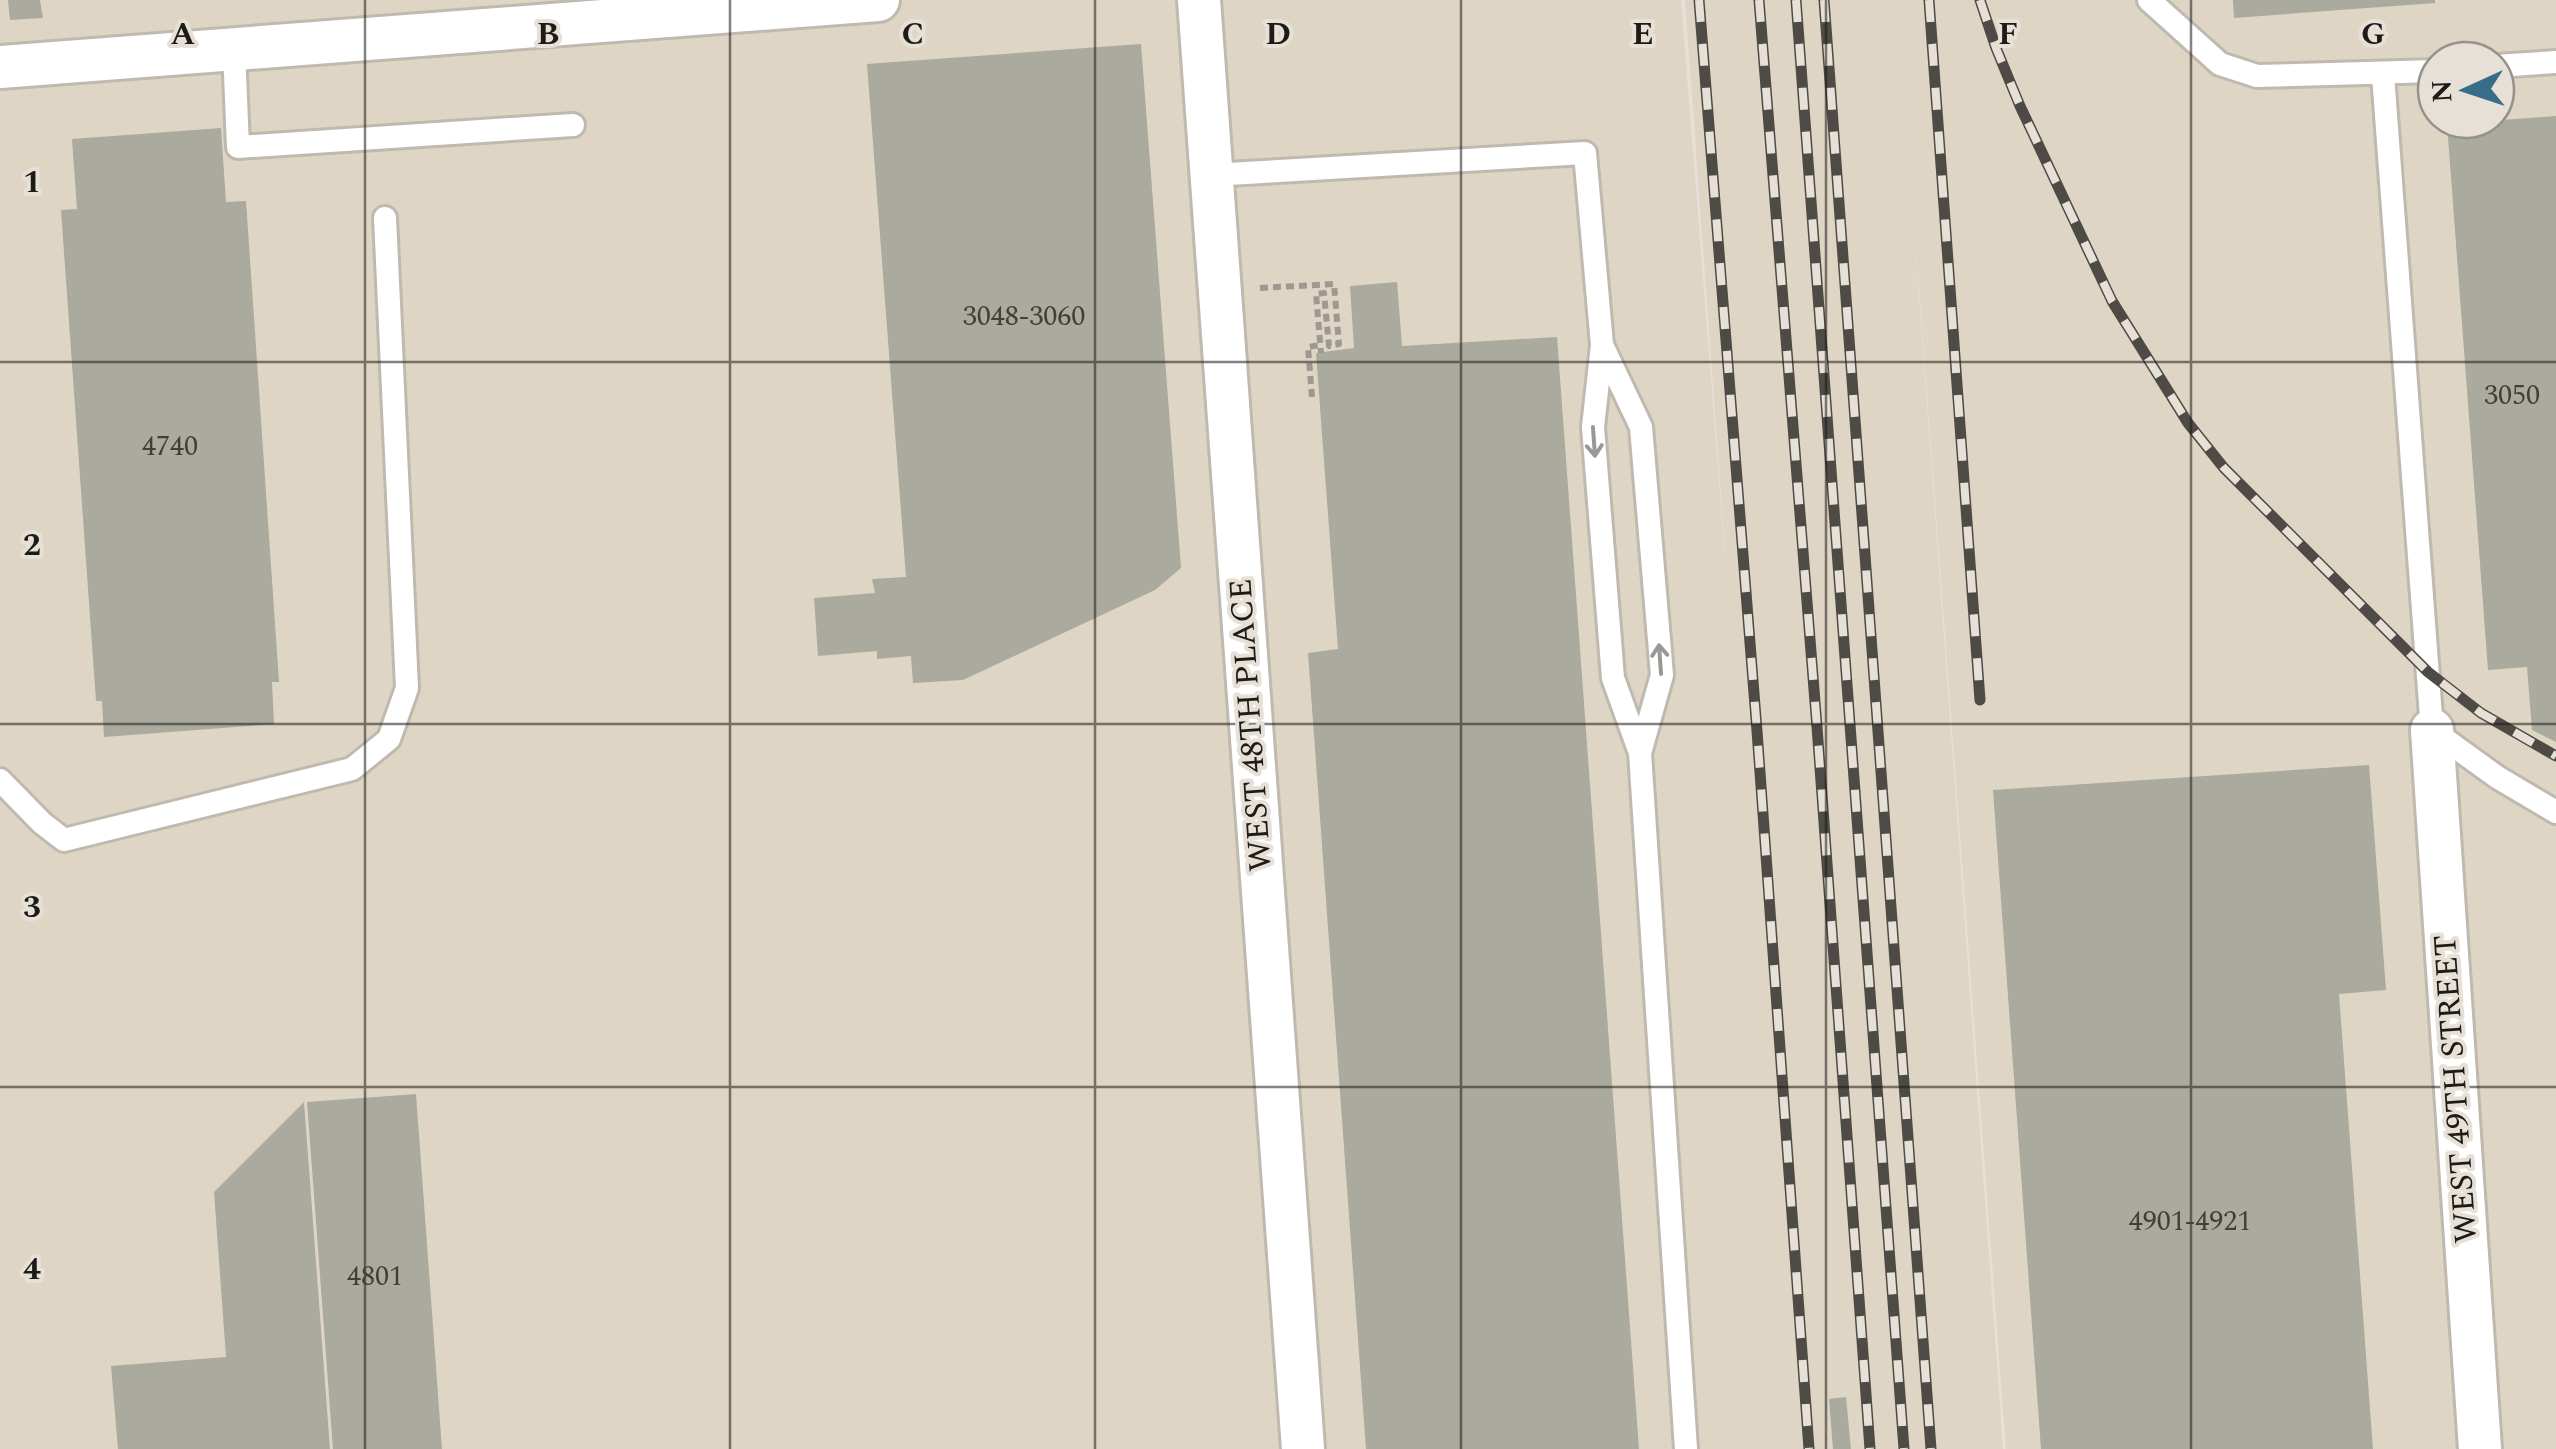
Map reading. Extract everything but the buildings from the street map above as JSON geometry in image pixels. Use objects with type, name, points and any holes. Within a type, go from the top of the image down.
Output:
[{"type":"street","points":[[0,66],[878,0]]},
{"type":"street","name":"WEST 48TH PLACE","points":[[1199,0],[1303,1449]]},
{"type":"street","name":"WEST 49TH STREET","points":[[2432,730],[2480,1449]]},
{"type":"lane","points":[[2149,0],[2220,64],[2256,76],[2416,73]]},
{"type":"lane","points":[[234,49],[238,147],[573,125]]},
{"type":"lane","points":[[2516,65],[2556,62]]},
{"type":"lane","points":[[2383,75],[2432,730],[2497,777],[2556,812]]},
{"type":"lane","points":[[1211,175],[1585,152],[1602,345],[1593,426],[1613,678],[1640,753],[1686,1449]]},
{"type":"lane","points":[[0,780],[64,840],[352,768],[389,739],[407,688],[385,218]]},
{"type":"lane","points":[[1602,345],[1641,427],[1662,675],[1640,753]]},
{"type":"path","points":[[1220,290],[1334,284],[1339,344],[1329,346],[1324,294],[1316,294],[1320,349],[1308,347],[1312,397]]},
{"type":"shaded area","points":[[0,0],[1681,0],[1729,607],[1685,0],[2556,0],[2556,1449],[2006,1449],[1906,114],[2003,1449],[0,1449]]},
{"type":"railway","points":[[1699,0],[1809,1449]]},
{"type":"railway","points":[[1759,0],[1870,1449]]},
{"type":"railway","points":[[1796,0],[1904,1449]]},
{"type":"railway","points":[[1824,0],[1931,1449]]},
{"type":"railway","points":[[1929,0],[1980,700]]},
{"type":"railway","points":[[1980,0],[2020,106],[2112,301],[2188,423],[2224,468],[2428,672],[2481,713],[2556,756]]}]
